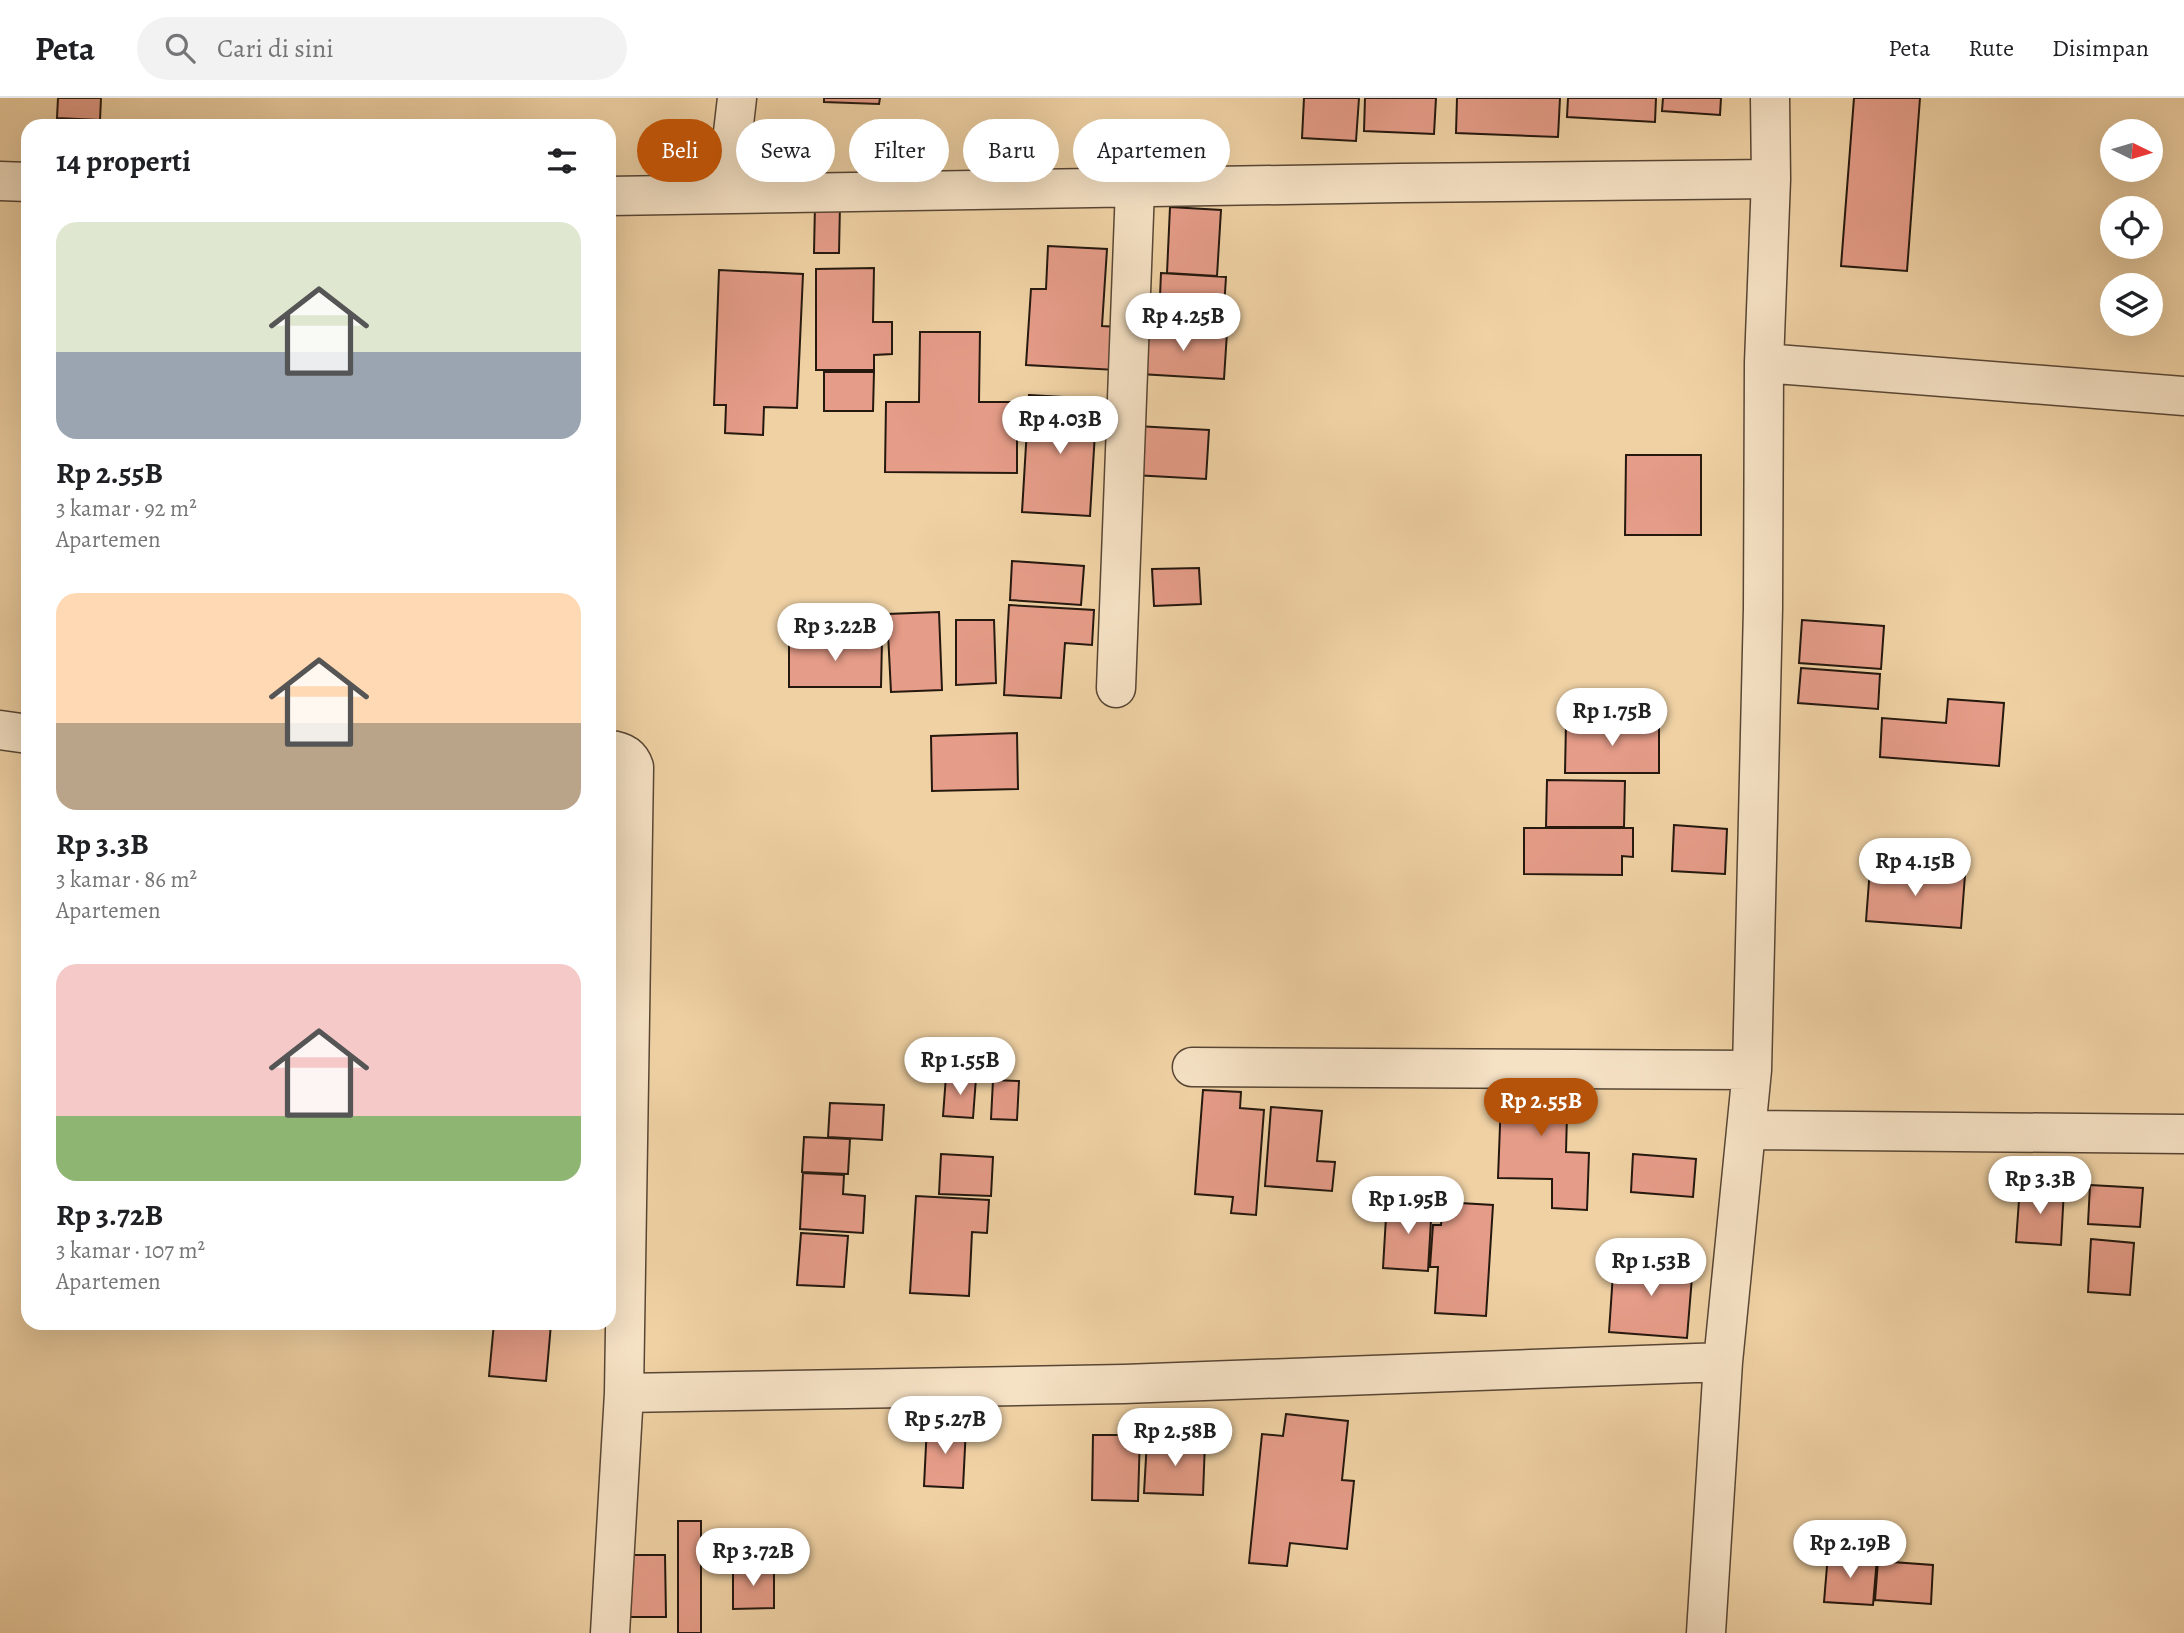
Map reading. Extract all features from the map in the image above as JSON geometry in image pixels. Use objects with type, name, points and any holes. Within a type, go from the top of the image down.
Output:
[{"type":"street","points":[[726,193],[737,98]]},
{"type":"street","points":[[1706,1633],[1723,1362],[1752,1070],[1763,608],[1764,363],[1771,180],[1770,98]]},
{"type":"street","points":[[616,196],[1386,183],[1771,180]]},
{"type":"street","points":[[0,181],[21,182]]},
{"type":"street","points":[[1116,688],[1135,188]]},
{"type":"street","points":[[1764,363],[2184,396]]},
{"type":"street","points":[[0,730],[21,733]]},
{"type":"street","points":[[610,1633],[624,1393],[635,767],[625,754],[616,752]]},
{"type":"street","points":[[1192,1067],[1752,1070]]},
{"type":"street","points":[[1747,1130],[2184,1134]]},
{"type":"street","points":[[624,1393],[1124,1384],[1723,1362]]},
{"type":"building","points":[[58,98],[101,98],[100,119],[57,118]]},
{"type":"building","points":[[824,98],[880,98],[879,104],[824,102]]},
{"type":"building","points":[[1304,98],[1359,98],[1356,141],[1302,138]]},
{"type":"building","points":[[1365,98],[1436,98],[1434,134],[1364,131]]},
{"type":"building","points":[[1457,98],[1560,98],[1558,137],[1456,133]]},
{"type":"building","points":[[1568,98],[1656,98],[1655,122],[1567,117]]},
{"type":"building","points":[[1663,98],[1721,98],[1720,115],[1662,111]]},
{"type":"building","points":[[1854,98],[1920,98],[1907,271],[1841,266]]},
{"type":"building","points":[[815,204],[840,204],[839,253],[814,253]]},
{"type":"building","points":[[1170,207],[1221,210],[1217,276],[1167,273]]},
{"type":"building","points":[[1048,246],[1107,249],[1102,326],[1119,327],[1116,370],[1026,365],[1031,289],[1046,289]]},
{"type":"building","points":[[874,268],[873,322],[892,322],[892,354],[874,355],[874,370],[816,370],[816,269]]},
{"type":"building","points":[[719,270],[803,274],[797,408],[764,407],[763,435],[725,433],[726,405],[714,405]]},
{"type":"building","points":[[1161,273],[1226,277],[1223,324],[1159,320]]},
{"type":"building","points":[[1143,326],[1227,332],[1224,379],[1140,374]]},
{"type":"building","points":[[920,332],[980,332],[979,402],[1017,402],[1017,473],[885,472],[886,402],[919,402]]},
{"type":"building","points":[[824,372],[874,372],[873,411],[824,411]]},
{"type":"building","points":[[1029,395],[1097,399],[1090,516],[1022,512]]},
{"type":"building","points":[[1136,426],[1209,430],[1206,479],[1133,475]]},
{"type":"building","points":[[1626,455],[1701,455],[1701,535],[1625,535]]},
{"type":"building","points":[[1012,561],[1084,566],[1081,605],[1010,600]]},
{"type":"building","points":[[1199,568],[1201,604],[1154,606],[1152,569]]},
{"type":"building","points":[[1009,605],[1094,610],[1092,645],[1065,643],[1061,698],[1004,695]]},
{"type":"building","points":[[939,612],[942,690],[891,692],[887,614]]},
{"type":"building","points":[[956,620],[994,620],[996,683],[956,685]]},
{"type":"building","points":[[1802,620],[1884,626],[1881,669],[1799,663]]},
{"type":"building","points":[[789,639],[882,639],[881,687],[789,687]]},
{"type":"building","points":[[1801,668],[1880,674],[1878,709],[1798,703]]},
{"type":"building","points":[[1948,699],[2004,703],[1999,766],[1880,757],[1882,718],[1946,723]]},
{"type":"building","points":[[1566,722],[1659,723],[1659,773],[1565,773]]},
{"type":"building","points":[[1017,733],[1018,789],[932,791],[931,736]]},
{"type":"building","points":[[1547,780],[1625,781],[1624,827],[1546,827]]},
{"type":"building","points":[[1674,825],[1727,829],[1725,874],[1672,871]]},
{"type":"building","points":[[1524,828],[1633,828],[1633,857],[1622,856],[1622,875],[1524,874]]},
{"type":"building","points":[[1870,868],[1965,875],[1961,928],[1866,921]]},
{"type":"building","points":[[1502,1074],[1568,1076],[1566,1152],[1589,1153],[1587,1210],[1552,1208],[1552,1179],[1498,1178]]},
{"type":"building","points":[[946,1076],[976,1078],[973,1118],[943,1116]]},
{"type":"building","points":[[993,1080],[1019,1081],[1017,1120],[991,1119]]},
{"type":"building","points":[[1203,1090],[1241,1092],[1240,1108],[1264,1110],[1256,1215],[1231,1213],[1233,1197],[1195,1194]]},
{"type":"building","points":[[830,1103],[884,1105],[882,1140],[828,1137]]},
{"type":"building","points":[[1271,1107],[1322,1111],[1317,1161],[1335,1162],[1332,1191],[1265,1186]]},
{"type":"building","points":[[804,1137],[850,1139],[848,1174],[802,1172]]},
{"type":"building","points":[[941,1154],[993,1157],[991,1196],[939,1194]]},
{"type":"building","points":[[1633,1154],[1696,1159],[1693,1197],[1631,1192]]},
{"type":"building","points":[[803,1173],[844,1175],[843,1194],[865,1196],[863,1233],[800,1229]]},
{"type":"building","points":[[2090,1185],[2143,1188],[2140,1227],[2088,1224]]},
{"type":"building","points":[[2020,1186],[2064,1189],[2061,1245],[2016,1242]]},
{"type":"building","points":[[916,1196],[989,1200],[987,1233],[972,1232],[969,1296],[910,1293]]},
{"type":"building","points":[[1387,1200],[1432,1203],[1428,1271],[1383,1268]]},
{"type":"building","points":[[1443,1202],[1493,1205],[1486,1316],[1435,1313],[1438,1267],[1430,1267],[1433,1225],[1441,1225]]},
{"type":"building","points":[[801,1233],[848,1236],[844,1287],[797,1285]]},
{"type":"building","points":[[2091,1239],[2134,1243],[2130,1295],[2088,1292]]},
{"type":"building","points":[[1614,1259],[1693,1265],[1687,1338],[1609,1332]]},
{"type":"building","points":[[493,1330],[550,1330],[546,1381],[489,1376]]},
{"type":"building","points":[[1286,1414],[1348,1421],[1342,1480],[1354,1481],[1347,1549],[1290,1543],[1287,1566],[1249,1563],[1262,1434],[1283,1436]]},
{"type":"building","points":[[927,1425],[966,1427],[963,1488],[924,1486]]},
{"type":"building","points":[[1093,1435],[1140,1435],[1138,1501],[1092,1500]]},
{"type":"building","points":[[1147,1440],[1205,1442],[1203,1495],[1144,1493]]},
{"type":"building","points":[[678,1521],[701,1521],[701,1633],[678,1633]]},
{"type":"building","points":[[1828,1554],[1877,1558],[1873,1605],[1824,1602]]},
{"type":"building","points":[[605,1555],[665,1555],[666,1617],[605,1617]]},
{"type":"building","points":[[1878,1561],[1933,1565],[1931,1604],[1875,1600]]},
{"type":"building","points":[[733,1568],[774,1568],[774,1608],[733,1609]]}]
